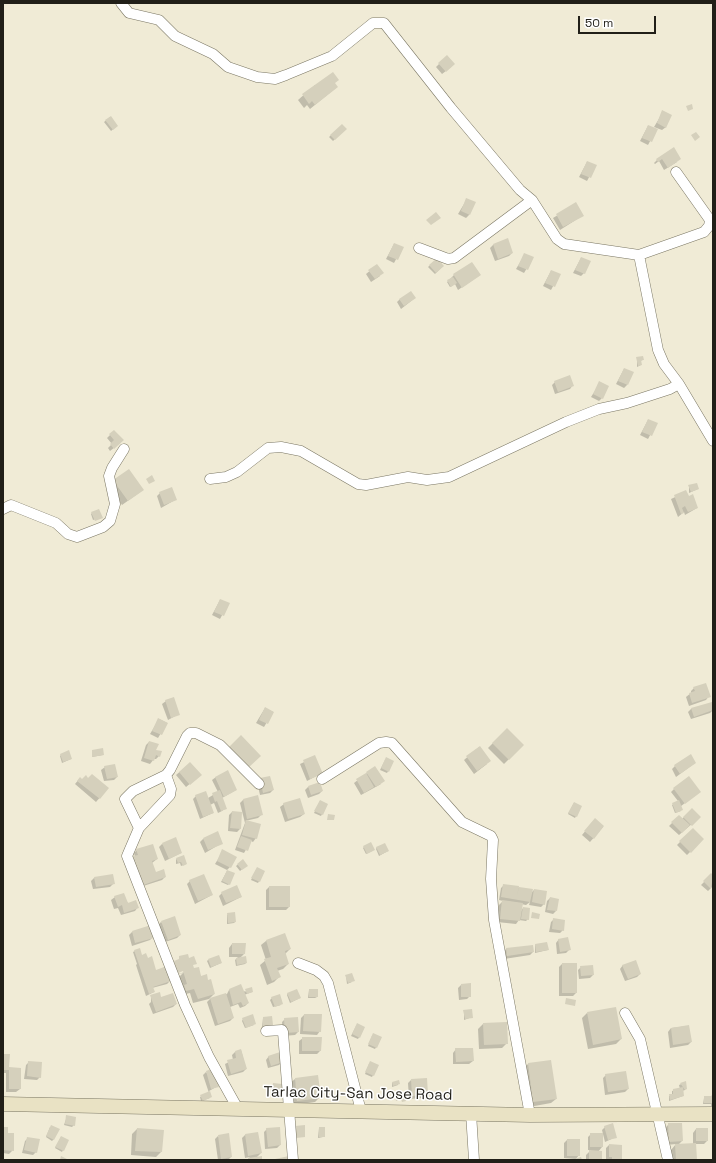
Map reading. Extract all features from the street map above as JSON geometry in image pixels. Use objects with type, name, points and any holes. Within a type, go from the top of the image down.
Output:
[{"type":"main road","name":"Tarlac City-San Jose Road","points":[[3,1104],[530,1115],[713,1114]]},
{"type":"street","points":[[121,3],[129,13],[159,20],[175,36],[213,54],[228,67],[257,77],[275,78],[332,56],[373,23],[384,23],[451,108],[520,190],[532,200],[557,239],[564,244],[639,255],[698,235],[709,226],[710,220],[676,172]]},
{"type":"street","points":[[419,248],[448,259],[454,258],[532,200]]},
{"type":"street","points":[[639,255],[658,350],[664,364],[679,384],[713,441]]},
{"type":"street","points":[[210,479],[226,477],[237,472],[268,448],[281,447],[301,451],[358,484],[366,485],[408,477],[427,480],[449,477],[566,422],[600,409],[627,403],[670,389],[679,384]]},
{"type":"street","points":[[3,509],[10,505],[56,523],[68,534],[77,538],[103,527],[110,521],[115,504],[108,476],[124,449]]},
{"type":"street","points":[[139,828],[125,799],[133,791],[166,775],[186,736],[190,733],[196,733],[220,745],[258,784]]},
{"type":"street","points":[[322,779],[380,743],[392,743],[462,822],[491,836],[493,840],[491,879],[494,920],[530,1115]]},
{"type":"street","points":[[166,775],[170,795],[139,828],[127,856],[185,1005],[209,1057],[238,1109]]},
{"type":"street","points":[[298,963],[316,970],[324,976],[328,983],[361,1111]]},
{"type":"street","points":[[625,1013],[640,1039],[659,1114],[668,1160]]},
{"type":"street","points":[[266,1031],[282,1030],[283,1032],[293,1160]]},
{"type":"street","points":[[471,1113],[474,1160]]},
{"type":"building","points":[[447,55],[455,64],[446,72],[438,63]]},
{"type":"building","points":[[333,72],[339,80],[335,83],[338,87],[315,105],[312,101],[309,104],[302,94]]},
{"type":"building","points":[[692,104],[693,109],[688,111],[686,106]]},
{"type":"building","points":[[662,110],[672,115],[666,128],[657,123]]},
{"type":"building","points":[[111,116],[118,126],[113,130],[105,120]]},
{"type":"building","points":[[342,124],[347,129],[335,140],[330,135]]},
{"type":"building","points":[[648,125],[658,129],[652,142],[642,138]]},
{"type":"building","points":[[696,132],[700,137],[695,141],[691,135]]},
{"type":"building","points":[[674,147],[681,159],[668,168],[662,159],[658,162],[656,159]]},
{"type":"building","points":[[587,161],[597,165],[591,178],[581,174]]},
{"type":"building","points":[[466,198],[476,202],[470,215],[461,211]]},
{"type":"building","points":[[576,202],[584,216],[563,227],[556,214]]},
{"type":"building","points":[[436,212],[441,218],[431,225],[426,220]]},
{"type":"building","points":[[508,238],[513,253],[498,259],[493,244]]},
{"type":"building","points":[[394,243],[404,247],[398,260],[388,256]]},
{"type":"building","points":[[524,253],[534,257],[528,270],[518,266]]},
{"type":"building","points":[[581,257],[591,261],[585,274],[575,270]]},
{"type":"building","points":[[437,258],[444,266],[436,273],[429,265]]},
{"type":"building","points":[[472,262],[481,275],[462,288],[453,274]]},
{"type":"building","points":[[377,264],[384,273],[375,279],[368,270]]},
{"type":"building","points":[[551,270],[561,274],[555,287],[545,283]]},
{"type":"building","points":[[453,277],[457,283],[451,287],[447,280]]},
{"type":"building","points":[[411,291],[416,298],[404,306],[399,299]]},
{"type":"building","points":[[643,356],[644,360],[641,360],[642,365],[638,366],[636,357]]},
{"type":"building","points":[[624,368],[634,372],[628,385],[618,381]]},
{"type":"building","points":[[570,375],[574,386],[558,392],[554,381]]},
{"type":"building","points":[[599,381],[609,386],[603,399],[593,394]]},
{"type":"building","points":[[648,419],[658,423],[652,436],[642,432]]},
{"type":"building","points":[[114,430],[124,440],[114,449],[110,444],[114,440],[109,434]]},
{"type":"building","points":[[129,469],[144,490],[128,501],[113,480]]},
{"type":"building","points":[[152,475],[155,481],[149,484],[146,479]]},
{"type":"building","points":[[697,483],[699,489],[691,492],[688,485]]},
{"type":"building","points":[[172,487],[177,500],[164,505],[159,492]]},
{"type":"building","points":[[686,490],[689,496],[693,494],[698,508],[688,512],[685,506],[682,508],[684,513],[681,514],[674,495]]},
{"type":"building","points":[[99,509],[103,518],[95,521],[91,512]]},
{"type":"building","points":[[220,599],[230,603],[224,616],[214,612]]},
{"type":"building","points":[[706,683],[711,697],[692,703],[689,693],[695,691],[693,687]]},
{"type":"building","points":[[174,697],[180,715],[171,718],[165,700]]},
{"type":"building","points":[[712,702],[713,710],[694,717],[691,708]]},
{"type":"building","points":[[265,707],[274,712],[268,724],[259,720]]},
{"type":"building","points":[[158,718],[168,723],[162,735],[152,731]]},
{"type":"building","points":[[507,728],[524,745],[509,760],[492,743]]},
{"type":"building","points":[[241,735],[261,756],[248,768],[229,747]]},
{"type":"building","points":[[149,741],[159,744],[156,750],[162,751],[160,757],[156,755],[154,761],[144,758]]},
{"type":"building","points":[[480,746],[491,761],[477,771],[466,756]]},
{"type":"building","points":[[103,748],[104,755],[92,757],[92,750]]},
{"type":"building","points":[[69,750],[72,759],[63,762],[60,754]]},
{"type":"building","points":[[691,754],[696,763],[680,774],[674,765]]},
{"type":"building","points":[[315,755],[323,774],[310,779],[303,760]]},
{"type":"building","points":[[386,757],[394,761],[389,772],[381,768]]},
{"type":"building","points":[[190,762],[202,775],[190,785],[179,772]]},
{"type":"building","points":[[115,764],[118,777],[107,779],[104,766]]},
{"type":"building","points":[[375,766],[385,781],[376,787],[366,772]]},
{"type":"building","points":[[228,770],[237,790],[224,797],[215,777]]},
{"type":"building","points":[[366,773],[374,787],[364,793],[356,779]]},
{"type":"building","points":[[92,774],[109,788],[100,799],[77,781],[80,777],[82,779],[86,775],[88,778]]},
{"type":"building","points":[[270,776],[274,790],[263,793],[260,778]]},
{"type":"building","points":[[689,776],[701,792],[685,804],[673,788]]},
{"type":"building","points":[[320,782],[323,791],[311,795],[308,786]]},
{"type":"building","points":[[220,790],[227,809],[221,811],[217,801],[215,802],[212,793]]},
{"type":"building","points":[[206,791],[214,813],[203,817],[195,795]]},
{"type":"building","points":[[258,795],[263,815],[247,819],[243,799]]},
{"type":"building","points":[[300,798],[305,814],[288,819],[283,803]]},
{"type":"building","points":[[320,800],[328,804],[323,815],[314,811]]},
{"type":"building","points":[[679,800],[683,810],[676,813],[672,803]]},
{"type":"building","points":[[574,802],[582,806],[577,817],[568,813]]},
{"type":"building","points":[[692,808],[701,817],[692,826],[683,817]]},
{"type":"building","points":[[232,811],[242,812],[241,829],[230,828]]},
{"type":"building","points":[[328,814],[335,815],[334,820],[327,820]]},
{"type":"building","points":[[679,815],[690,825],[682,833],[671,822]]},
{"type":"building","points":[[595,818],[604,826],[594,839],[584,831]]},
{"type":"building","points":[[246,820],[261,824],[257,839],[242,835]]},
{"type":"building","points":[[693,828],[704,839],[691,853],[679,841]]},
{"type":"building","points":[[218,831],[223,844],[208,850],[203,838]]},
{"type":"building","points":[[241,836],[252,840],[248,851],[237,847]]},
{"type":"building","points":[[176,837],[182,853],[169,859],[162,843]]},
{"type":"building","points":[[371,842],[375,850],[367,854],[363,846]]},
{"type":"building","points":[[385,843],[389,851],[380,855],[376,847]]},
{"type":"building","points":[[153,844],[158,859],[152,861],[156,872],[164,869],[166,877],[143,885],[133,856],[138,855],[136,849]]},
{"type":"building","points":[[222,849],[237,857],[231,868],[217,861]]},
{"type":"building","points":[[184,855],[187,864],[183,866],[181,862],[178,863],[176,858]]},
{"type":"building","points":[[243,859],[248,866],[242,870],[237,864]]},
{"type":"building","points":[[257,867],[265,871],[260,882],[251,878]]},
{"type":"building","points":[[227,870],[235,873],[230,885],[222,881]]},
{"type":"building","points":[[711,873],[713,875],[711,889],[703,881]]},
{"type":"building","points":[[113,874],[115,884],[96,887],[94,877]]},
{"type":"building","points":[[204,874],[213,895],[198,901],[189,880]]},
{"type":"building","points":[[503,884],[519,886],[517,896],[519,887],[533,889],[530,902],[501,897]]},
{"type":"building","points":[[237,885],[242,897],[226,903],[221,892]]},
{"type":"building","points":[[269,886],[290,886],[290,907],[269,907]]},
{"type":"building","points":[[534,889],[547,891],[545,905],[532,902]]},
{"type":"building","points":[[124,893],[128,903],[136,900],[139,908],[124,913],[122,905],[118,907],[114,896]]},
{"type":"building","points":[[550,897],[559,899],[557,911],[547,910]]},
{"type":"building","points":[[502,900],[523,903],[520,921],[500,919]]},
{"type":"building","points":[[523,907],[530,908],[529,920],[521,919]]},
{"type":"building","points":[[235,912],[236,922],[228,923],[227,913]]},
{"type":"building","points":[[532,912],[540,914],[539,919],[531,918]]},
{"type":"building","points":[[175,916],[181,935],[168,940],[161,921]]},
{"type":"building","points":[[553,918],[565,920],[564,931],[552,929]]},
{"type":"building","points":[[151,925],[154,938],[135,943],[132,931]]},
{"type":"building","points":[[285,933],[291,949],[285,951],[289,964],[277,968],[281,977],[272,981],[264,959],[271,957],[266,940]]},
{"type":"building","points":[[568,937],[571,950],[560,952],[558,939]]},
{"type":"building","points":[[547,942],[549,950],[536,952],[535,944]]},
{"type":"building","points":[[232,943],[246,943],[245,954],[232,954]]},
{"type":"building","points":[[533,945],[534,952],[507,956],[506,948]]},
{"type":"building","points":[[140,948],[142,955],[146,953],[148,958],[152,956],[156,970],[167,966],[171,981],[153,987],[155,992],[149,994],[134,950]]},
{"type":"building","points":[[188,954],[189,958],[194,956],[197,964],[193,965],[194,968],[199,967],[201,976],[207,974],[208,980],[211,979],[215,994],[198,999],[194,989],[186,991],[184,985],[187,984],[183,971],[178,973],[174,961],[179,959],[179,956]]},
{"type":"building","points":[[219,955],[222,963],[211,967],[208,959]]},
{"type":"building","points":[[246,956],[247,963],[237,965],[236,958]]},
{"type":"building","points":[[636,960],[641,974],[628,979],[622,965]]},
{"type":"building","points":[[562,963],[577,963],[577,993],[562,993]]},
{"type":"building","points":[[593,965],[594,975],[581,976],[580,966]]},
{"type":"building","points":[[352,973],[355,981],[348,983],[345,975]]},
{"type":"building","points":[[471,983],[471,997],[461,997],[461,984]]},
{"type":"building","points":[[241,984],[249,1003],[243,1006],[241,1002],[233,1005],[229,989]]},
{"type":"building","points":[[252,987],[253,992],[247,994],[245,989]]},
{"type":"building","points":[[297,989],[301,998],[291,1002],[287,993]]},
{"type":"building","points":[[309,989],[318,989],[318,997],[309,997]]},
{"type":"building","points":[[160,992],[161,997],[173,993],[177,1004],[156,1012],[150,995]]},
{"type":"building","points":[[226,993],[234,1018],[218,1024],[210,998]]},
{"type":"building","points":[[280,994],[283,1004],[275,1007],[271,997]]},
{"type":"building","points":[[566,998],[576,1000],[575,1006],[565,1004]]},
{"type":"building","points":[[616,1007],[622,1039],[593,1045],[587,1012]]},
{"type":"building","points":[[472,1009],[473,1018],[465,1019],[463,1010]]},
{"type":"building","points":[[253,1014],[256,1024],[246,1028],[242,1018]]},
{"type":"building","points":[[304,1014],[322,1014],[321,1032],[303,1031]]},
{"type":"building","points":[[272,1016],[273,1025],[263,1026],[263,1017]]},
{"type":"building","points":[[298,1017],[299,1032],[285,1033],[284,1018]]},
{"type":"building","points":[[507,1022],[508,1044],[484,1045],[483,1023]]},
{"type":"building","points":[[357,1023],[365,1027],[360,1038],[352,1034]]},
{"type":"building","points":[[689,1025],[692,1042],[673,1045],[671,1028]]},
{"type":"building","points":[[373,1033],[382,1037],[377,1048],[368,1044]]},
{"type":"building","points":[[302,1037],[322,1037],[321,1051],[302,1051]]},
{"type":"building","points":[[455,1048],[473,1048],[474,1061],[456,1062]]},
{"type":"building","points":[[241,1049],[247,1069],[231,1074],[227,1060],[236,1058],[235,1051]]},
{"type":"building","points":[[280,1052],[283,1062],[271,1066],[268,1056]]},
{"type":"building","points":[[3,1054],[10,1054],[9,1067],[21,1068],[21,1089],[9,1089],[9,1070],[3,1070]]},
{"type":"building","points":[[551,1060],[557,1099],[533,1102],[528,1063]]},
{"type":"building","points":[[28,1061],[42,1062],[41,1078],[27,1076]]},
{"type":"building","points":[[370,1061],[379,1065],[374,1076],[365,1072]]},
{"type":"building","points":[[214,1068],[219,1087],[211,1089],[206,1071]]},
{"type":"building","points":[[626,1071],[629,1089],[608,1092],[605,1074]]},
{"type":"building","points":[[318,1075],[321,1098],[297,1101],[295,1078]]},
{"type":"building","points":[[427,1078],[428,1095],[412,1096],[411,1079]]},
{"type":"building","points":[[399,1080],[400,1084],[393,1086],[392,1082]]},
{"type":"building","points":[[686,1081],[687,1089],[685,1090],[680,1083]]},
{"type":"building","points":[[273,1083],[282,1084],[282,1096],[272,1095]]},
{"type":"building","points":[[683,1087],[684,1096],[670,1100],[669,1094],[673,1094],[673,1089]]},
{"type":"building","points":[[210,1091],[212,1097],[203,1101],[200,1095]]},
{"type":"building","points":[[404,1095],[406,1101],[402,1102],[401,1099],[396,1101],[395,1097]]},
{"type":"building","points":[[704,1096],[713,1096],[713,1103],[704,1103]]},
{"type":"building","points":[[66,1115],[76,1117],[75,1126],[65,1124]]},
{"type":"building","points":[[613,1123],[617,1138],[608,1140],[604,1126]]},
{"type":"building","points":[[668,1123],[682,1123],[683,1141],[669,1142]]},
{"type":"building","points":[[51,1125],[60,1129],[54,1140],[46,1136]]},
{"type":"building","points":[[305,1125],[305,1137],[296,1138],[295,1126]]},
{"type":"building","points":[[3,1127],[8,1127],[8,1133],[14,1133],[14,1151],[3,1150]]},
{"type":"building","points":[[280,1127],[281,1145],[268,1147],[266,1128]]},
{"type":"building","points":[[319,1127],[325,1127],[325,1137],[319,1137]]},
{"type":"building","points":[[137,1128],[164,1130],[162,1152],[135,1151]]},
{"type":"building","points":[[696,1128],[708,1128],[708,1141],[696,1141]]},
{"type":"building","points":[[258,1132],[262,1153],[248,1156],[245,1134]]},
{"type":"building","points":[[229,1133],[232,1157],[221,1159],[218,1135]]},
{"type":"building","points":[[590,1133],[603,1133],[603,1147],[590,1147]]},
{"type":"building","points":[[61,1136],[69,1140],[64,1151],[55,1147]]},
{"type":"building","points":[[27,1137],[40,1139],[37,1153],[24,1150]]},
{"type":"building","points":[[567,1139],[580,1139],[580,1156],[567,1156]]},
{"type":"building","points":[[696,1143],[697,1160],[676,1160],[675,1144]]},
{"type":"building","points":[[609,1144],[622,1145],[622,1160],[612,1160],[612,1157],[609,1157]]},
{"type":"building","points":[[589,1150],[602,1151],[602,1160],[589,1160]]},
{"type":"building","points":[[61,1156],[69,1160],[60,1160]]},
{"type":"building","points":[[262,1156],[262,1160],[248,1160],[248,1158]]},
{"type":"building","points":[[289,1156],[290,1160],[275,1159]]},
{"type":"building","points":[[581,1157],[582,1160],[571,1160]]}]
